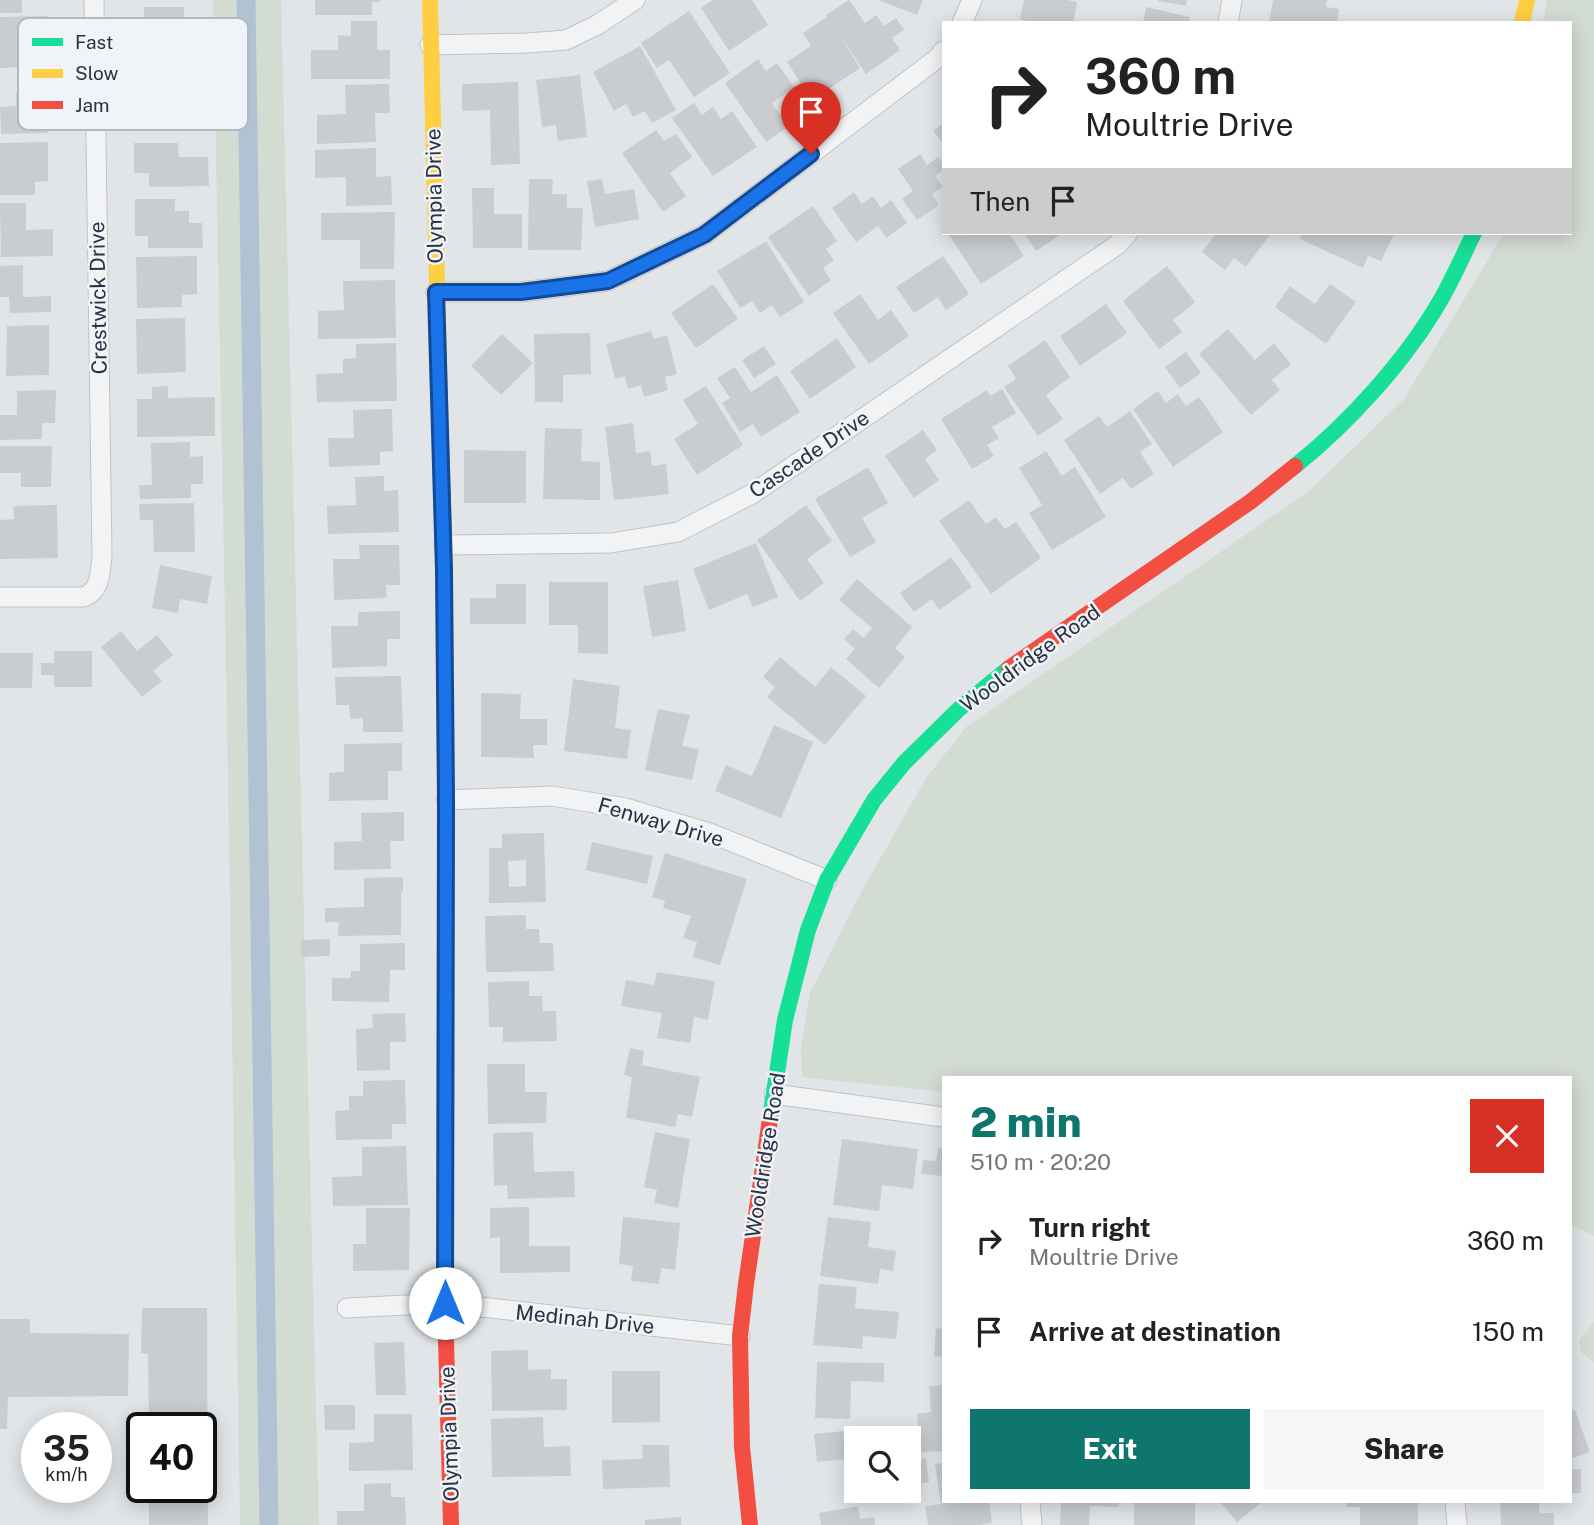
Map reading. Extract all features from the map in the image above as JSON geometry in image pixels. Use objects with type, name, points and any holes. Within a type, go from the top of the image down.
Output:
[{"type":"street","name":"Crestwick Drive","points":[[94,0],[94,18]]},
{"type":"street","name":"Olympia Drive","points":[[430,0],[444,544],[445,1303],[451,1525]]},
{"type":"street","points":[[430,45],[566,40],[597,25],[635,0]]},
{"type":"street","points":[[963,21],[972,0]]},
{"type":"street","points":[[1228,21],[1232,0]]},
{"type":"street","points":[[1522,21],[1527,0]]},
{"type":"street","points":[[436,292],[521,292],[608,281],[704,235],[942,52]]},
{"type":"street","name":"Crestwick Drive","points":[[0,597],[84,597],[91,594],[99,583],[102,556],[96,130]]},
{"type":"street","name":"Cascade Drive","points":[[444,544],[611,542],[678,532],[752,494],[1117,244],[1126,235]]},
{"type":"street","name":"Wooldridge Road","points":[[750,1525],[742,1447],[740,1336],[746,1284],[789,1007],[808,930],[827,880],[874,800],[904,763],[959,709],[1012,666],[1250,502],[1304,458],[1357,409],[1404,354],[1440,301],[1473,235]]},
{"type":"street","name":"Fenway Drive","points":[[446,800],[552,796],[626,808],[710,834],[827,880]]},
{"type":"street","points":[[774,1094],[942,1117]]},
{"type":"street","name":"Medinah Drive","points":[[347,1308],[445,1303],[740,1336]]},
{"type":"street","points":[[1030,1503],[1032,1525]]},
{"type":"street","points":[[1455,1503],[1457,1525]]},
{"type":"shaded area","points":[[213,0],[281,0],[319,1525],[240,1525],[216,130],[248,130],[248,18],[213,18]]},
{"type":"shaded area","points":[[1547,0],[1594,0],[1594,1236],[1572,1225],[1572,1076],[942,1076],[942,1092],[802,1077],[801,1046],[810,993],[859,896],[926,778],[966,727],[1309,491],[1404,399],[1503,235],[1572,235],[1572,21],[1543,21]]},
{"type":"shaded area","points":[[1594,1322],[1594,1363],[1581,1352],[1579,1340]]},
{"type":"building","points":[[0,0],[22,0],[22,13],[0,13]]},
{"type":"building","points":[[315,0],[380,2],[372,2],[372,15],[315,15]]},
{"type":"building","points":[[713,0],[752,0],[768,25],[729,51],[701,8]]},
{"type":"building","points":[[849,0],[865,23],[876,15],[884,26],[896,18],[904,30],[892,38],[900,50],[866,74],[837,31],[860,68],[812,100],[787,62],[811,46],[803,33]]},
{"type":"building","points":[[878,0],[923,0],[917,15]]},
{"type":"building","points":[[1024,0],[1077,2],[1073,21],[1020,19]]},
{"type":"building","points":[[1158,0],[1187,0],[1186,6]]},
{"type":"building","points":[[1273,0],[1327,0],[1326,7],[1339,9],[1337,21],[1269,21]]},
{"type":"building","points":[[144,7],[184,7],[184,18],[144,18]]},
{"type":"building","points":[[1146,7],[1190,17],[1189,21],[1143,21]]},
{"type":"building","points":[[689,11],[730,73],[694,97],[669,60],[657,68],[641,43]]},
{"type":"building","points":[[48,16],[18,18],[18,67],[0,68],[0,17]]},
{"type":"building","points":[[351,21],[377,21],[377,50],[390,50],[390,79],[311,79],[311,50],[338,50],[338,35],[351,36]]},
{"type":"building","points":[[640,46],[676,110],[652,123],[645,111],[633,117],[626,104],[614,111],[593,72]]},
{"type":"building","points":[[758,59],[766,71],[777,63],[794,87],[772,103],[788,127],[766,142],[725,83]]},
{"type":"building","points":[[580,75],[587,137],[558,141],[556,125],[542,127],[536,80]]},
{"type":"building","points":[[518,82],[520,164],[491,165],[490,110],[462,111],[462,84]]},
{"type":"building","points":[[389,84],[390,113],[375,113],[376,142],[317,144],[317,115],[346,114],[345,85]]},
{"type":"building","points":[[16,93],[18,130],[48,130],[48,133],[1,134],[0,107],[16,106]]},
{"type":"building","points":[[694,103],[702,115],[713,107],[721,119],[732,111],[757,147],[713,176],[672,118]]},
{"type":"building","points":[[942,124],[942,142],[933,131]]},
{"type":"building","points":[[656,130],[664,141],[676,134],[692,157],[670,173],[686,196],[663,212],[622,153]]},
{"type":"building","points":[[48,142],[48,181],[35,182],[35,195],[0,195],[0,143]]},
{"type":"building","points":[[134,143],[178,143],[179,157],[208,157],[209,186],[149,187],[149,173],[134,173]]},
{"type":"building","points":[[376,148],[376,177],[391,176],[392,205],[346,206],[346,177],[315,178],[315,150]]},
{"type":"building","points":[[920,154],[927,165],[938,157],[942,163],[942,171],[935,176],[942,188],[932,194],[939,205],[917,220],[902,199],[913,191],[898,169]]},
{"type":"building","points":[[529,179],[553,179],[552,194],[567,194],[567,208],[583,208],[581,250],[528,250]]},
{"type":"building","points":[[602,179],[605,194],[634,189],[639,219],[595,227],[587,181]]},
{"type":"building","points":[[472,188],[494,188],[494,214],[522,214],[522,248],[473,248]]},
{"type":"building","points":[[854,192],[862,204],[873,196],[881,208],[891,200],[907,223],[886,238],[878,226],[856,242],[832,208]]},
{"type":"building","points":[[135,199],[175,199],[175,211],[189,211],[189,223],[202,223],[203,248],[148,248],[148,236],[135,236]]},
{"type":"building","points":[[0,203],[26,203],[26,230],[53,229],[53,256],[1,257]]},
{"type":"building","points":[[813,206],[837,241],[826,249],[834,260],[823,268],[831,280],[809,296],[768,237]]},
{"type":"building","points":[[395,212],[394,269],[360,269],[360,240],[321,240],[321,213]]},
{"type":"building","points":[[949,235],[1010,235],[1024,256],[981,284]]},
{"type":"building","points":[[1025,235],[1060,235],[1036,251]]},
{"type":"building","points":[[1215,235],[1270,235],[1246,267],[1234,258],[1225,270],[1202,252]]},
{"type":"building","points":[[1301,235],[1394,235],[1381,261],[1368,256],[1363,268],[1300,239]]},
{"type":"building","points":[[766,241],[804,302],[780,317],[772,305],[760,313],[752,301],[740,308],[717,271]]},
{"type":"building","points":[[197,256],[197,294],[182,295],[182,307],[137,308],[136,257]]},
{"type":"building","points":[[943,256],[969,294],[946,310],[938,297],[914,313],[896,287]]},
{"type":"building","points":[[23,265],[23,297],[51,296],[51,312],[10,313],[9,297],[0,297],[0,266]]},
{"type":"building","points":[[1167,266],[1195,302],[1173,320],[1182,332],[1159,349],[1123,301]]},
{"type":"building","points":[[395,280],[396,338],[318,339],[318,311],[344,310],[343,281]]},
{"type":"building","points":[[713,284],[738,319],[696,348],[671,313]]},
{"type":"building","points":[[1330,284],[1356,302],[1326,344],[1275,307],[1290,286],[1315,304]]},
{"type":"building","points":[[860,294],[878,320],[891,310],[909,336],[869,364],[833,313]]},
{"type":"building","points":[[1106,304],[1127,333],[1080,366],[1060,336]]},
{"type":"building","points":[[185,318],[186,372],[137,374],[136,319]]},
{"type":"building","points":[[49,325],[49,375],[6,376],[7,326]]},
{"type":"building","points":[[1228,329],[1255,360],[1274,343],[1291,364],[1272,380],[1280,390],[1251,415],[1199,354]]},
{"type":"building","points":[[651,331],[654,339],[667,335],[677,374],[665,377],[668,390],[644,397],[641,385],[628,389],[625,376],[615,379],[606,344]]},
{"type":"building","points":[[590,333],[591,374],[563,375],[563,402],[535,402],[534,334]]},
{"type":"building","points":[[502,334],[533,363],[501,395],[471,366]]},
{"type":"building","points":[[837,338],[856,367],[810,399],[790,371]]},
{"type":"building","points":[[1045,340],[1070,377],[1046,395],[1063,419],[1038,436],[1004,387],[1016,379],[1008,366]]},
{"type":"building","points":[[396,343],[397,401],[317,402],[316,374],[343,373],[343,359],[356,358],[356,344]]},
{"type":"building","points":[[764,346],[776,364],[754,378],[742,360]]},
{"type":"building","points":[[1186,352],[1201,373],[1180,388],[1165,367]]},
{"type":"building","points":[[735,367],[751,392],[777,375],[800,412],[761,437],[753,424],[740,432],[722,403],[730,398],[717,378]]},
{"type":"building","points":[[168,386],[168,398],[215,397],[215,436],[137,437],[137,399],[152,399],[152,387]]},
{"type":"building","points":[[706,386],[743,445],[697,475],[674,439],[698,424],[683,400]]},
{"type":"building","points":[[1002,389],[1016,413],[992,427],[999,438],[987,445],[994,456],[972,469],[941,419],[987,390],[990,396]]},
{"type":"building","points":[[56,390],[55,423],[42,423],[42,439],[0,440],[0,415],[17,415],[17,391]]},
{"type":"building","points":[[1158,391],[1166,403],[1178,394],[1186,406],[1199,397],[1223,432],[1173,467],[1133,409]]},
{"type":"building","points":[[392,409],[393,451],[380,452],[380,465],[329,467],[328,438],[354,438],[353,410]]},
{"type":"building","points":[[1130,411],[1152,444],[1140,452],[1154,474],[1131,489],[1123,478],[1100,494],[1064,440],[1099,416],[1107,427]]},
{"type":"building","points":[[633,423],[636,453],[650,451],[652,466],[666,464],[669,494],[614,500],[605,427]]},
{"type":"building","points":[[545,428],[582,429],[581,461],[600,462],[600,500],[543,499]]},
{"type":"building","points":[[923,430],[937,450],[925,459],[939,480],[914,498],[885,456]]},
{"type":"building","points":[[190,442],[190,457],[203,456],[203,484],[191,484],[191,498],[140,499],[139,485],[152,485],[151,443]]},
{"type":"building","points":[[0,446],[52,446],[51,487],[21,487],[21,473],[0,473]]},
{"type":"building","points":[[464,450],[526,451],[526,503],[464,503]]},
{"type":"building","points":[[1046,451],[1062,476],[1075,467],[1106,517],[1052,550],[1029,513],[1042,505],[1019,468]]},
{"type":"building","points":[[868,467],[888,503],[862,518],[876,542],[850,557],[815,499]]},
{"type":"building","points":[[384,476],[384,491],[398,490],[399,532],[328,534],[327,506],[356,505],[355,477]]},
{"type":"building","points":[[969,500],[986,524],[996,517],[1005,529],[1016,522],[1041,558],[991,594],[939,521]]},
{"type":"building","points":[[194,503],[195,552],[154,552],[153,520],[140,520],[139,504]]},
{"type":"building","points":[[57,505],[58,558],[0,559],[0,520],[14,519],[13,506]]},
{"type":"building","points":[[806,505],[832,541],[807,559],[824,583],[800,601],[757,540]]},
{"type":"building","points":[[756,543],[778,597],[753,607],[747,594],[709,610],[693,569]]},
{"type":"building","points":[[359,545],[399,545],[400,585],[386,585],[387,598],[334,600],[333,559],[360,559]]},
{"type":"building","points":[[951,557],[972,587],[939,610],[932,599],[914,612],[900,593]]},
{"type":"building","points":[[160,565],[212,576],[207,604],[180,599],[178,613],[152,608]]},
{"type":"building","points":[[857,579],[912,627],[895,648],[905,657],[879,688],[846,659],[855,649],[844,639],[853,629],[864,638],[872,628],[839,600]]},
{"type":"building","points":[[678,580],[686,631],[652,637],[643,586]]},
{"type":"building","points":[[549,582],[608,582],[608,654],[578,653],[578,625],[549,625]]},
{"type":"building","points":[[496,584],[526,584],[526,624],[470,624],[470,598],[496,598]]},
{"type":"building","points":[[400,611],[400,639],[387,639],[387,666],[332,668],[331,626],[358,626],[358,612]]},
{"type":"building","points":[[121,631],[137,651],[157,635],[173,655],[153,671],[162,681],[142,697],[101,647]]},
{"type":"building","points":[[54,651],[92,651],[92,687],[54,687],[54,675],[41,675],[41,663],[54,663]]},
{"type":"building","points":[[0,653],[33,653],[32,688],[0,688]]},
{"type":"building","points":[[780,657],[815,687],[831,667],[866,696],[825,745],[767,697],[775,687],[763,677]]},
{"type":"building","points":[[401,676],[403,732],[363,732],[363,718],[350,719],[349,705],[336,705],[335,677]]},
{"type":"building","points":[[573,679],[620,686],[615,728],[631,730],[627,759],[564,751]]},
{"type":"building","points":[[481,693],[521,694],[520,719],[547,719],[547,745],[533,745],[534,758],[481,757]]},
{"type":"building","points":[[658,709],[690,715],[682,746],[699,749],[692,780],[645,770]]},
{"type":"building","points":[[774,725],[813,742],[781,818],[715,791],[726,765],[752,776]]},
{"type":"building","points":[[402,743],[402,771],[388,771],[388,800],[329,801],[329,773],[344,772],[344,744]]},
{"type":"building","points":[[404,812],[404,841],[390,841],[391,869],[334,870],[334,842],[362,841],[361,813]]},
{"type":"building","points":[[544,833],[546,902],[489,903],[489,848],[502,848],[502,834]],"holes":[[[526,860],[526,886],[509,887],[508,861]]]},
{"type":"building","points":[[592,842],[653,856],[647,884],[586,870]]},
{"type":"building","points":[[665,853],[747,879],[720,965],[693,957],[697,942],[683,938],[691,916],[663,908],[665,901],[652,897]]},
{"type":"building","points":[[403,877],[401,935],[338,936],[339,922],[325,922],[325,908],[364,907],[364,878]]},
{"type":"building","points":[[526,915],[526,929],[539,929],[540,943],[553,943],[554,971],[486,972],[485,916]]},
{"type":"building","points":[[330,939],[330,956],[301,957],[301,940]]},
{"type":"building","points":[[405,943],[405,970],[390,970],[389,1002],[332,1001],[332,978],[351,978],[351,971],[360,971],[360,944]]},
{"type":"building","points":[[657,972],[715,981],[708,1020],[694,1017],[690,1043],[657,1038],[662,1013],[621,1006],[626,980],[654,985]]},
{"type":"building","points":[[529,981],[529,996],[542,996],[543,1011],[556,1011],[557,1041],[503,1042],[503,1027],[489,1027],[488,982]]},
{"type":"building","points":[[405,1013],[406,1042],[390,1042],[390,1070],[357,1071],[356,1029],[373,1028],[372,1014]]},
{"type":"building","points":[[630,1048],[644,1051],[642,1065],[700,1077],[692,1117],[678,1114],[675,1127],[626,1118],[632,1077],[624,1075]]},
{"type":"building","points":[[487,1064],[525,1064],[525,1092],[547,1092],[546,1123],[488,1124]]},
{"type":"building","points":[[405,1080],[406,1124],[392,1124],[392,1139],[336,1140],[335,1111],[349,1110],[349,1096],[363,1096],[363,1081]]},
{"type":"building","points":[[533,1132],[534,1172],[574,1171],[575,1197],[508,1199],[507,1185],[494,1186],[493,1133]]},
{"type":"building","points":[[655,1132],[690,1139],[678,1208],[654,1203],[657,1190],[644,1187]]},
{"type":"building","points":[[842,1139],[918,1149],[913,1189],[882,1185],[879,1211],[833,1205]]},
{"type":"building","points":[[406,1146],[408,1205],[333,1206],[332,1177],[362,1176],[362,1147]]},
{"type":"building","points":[[938,1148],[942,1148],[942,1176],[921,1174],[923,1160],[936,1161]]},
{"type":"building","points":[[529,1207],[529,1246],[570,1246],[570,1272],[500,1273],[500,1237],[490,1238],[490,1208]]},
{"type":"building","points":[[366,1208],[410,1208],[409,1270],[353,1271],[353,1244],[366,1244]]},
{"type":"building","points":[[623,1217],[680,1223],[675,1270],[661,1268],[659,1284],[631,1281],[633,1266],[619,1264]]},
{"type":"building","points":[[828,1217],[871,1222],[868,1247],[896,1251],[893,1271],[880,1269],[878,1284],[820,1276]]},
{"type":"building","points":[[819,1284],[857,1287],[855,1308],[899,1312],[896,1339],[863,1336],[862,1349],[813,1345]]},
{"type":"building","points":[[142,1308],[207,1308],[207,1412],[149,1412],[148,1354],[141,1353]]},
{"type":"building","points":[[0,1319],[30,1319],[30,1333],[129,1334],[128,1396],[8,1397],[7,1429],[0,1429]]},
{"type":"building","points":[[936,1328],[942,1329],[942,1357],[934,1356]]},
{"type":"building","points":[[404,1342],[406,1395],[376,1395],[374,1343]]},
{"type":"building","points":[[528,1350],[528,1370],[551,1369],[551,1379],[567,1379],[567,1410],[492,1411],[491,1351]]},
{"type":"building","points":[[817,1362],[884,1363],[884,1382],[851,1381],[850,1419],[815,1418]]},
{"type":"building","points":[[612,1371],[660,1371],[660,1422],[612,1423]]},
{"type":"building","points":[[942,1385],[942,1451],[921,1452],[921,1426],[918,1426],[917,1414],[931,1412],[929,1386]]},
{"type":"building","points":[[324,1405],[355,1405],[355,1430],[325,1430]]},
{"type":"building","points":[[1575,1410],[1590,1452],[1572,1458],[1572,1411]]},
{"type":"building","points":[[374,1414],[412,1414],[413,1470],[349,1471],[349,1443],[374,1442]]},
{"type":"building","points":[[543,1417],[544,1447],[570,1446],[571,1476],[492,1477],[491,1419]]},
{"type":"building","points":[[844,1431],[844,1459],[817,1462],[814,1434]]},
{"type":"building","points":[[642,1445],[669,1445],[670,1487],[603,1489],[602,1460],[643,1459]]},
{"type":"building","points":[[926,1458],[929,1482],[921,1483],[921,1459]]},
{"type":"building","points":[[942,1463],[942,1503],[989,1503],[992,1523],[928,1525],[925,1506],[941,1504],[935,1464]]},
{"type":"building","points":[[1572,1469],[1581,1469],[1581,1493],[1572,1493]]},
{"type":"building","points":[[391,1483],[391,1497],[405,1497],[406,1525],[337,1525],[337,1511],[364,1511],[364,1484]]},
{"type":"building","points":[[149,1503],[208,1503],[208,1525],[149,1525]]},
{"type":"building","points":[[1061,1503],[1119,1503],[1119,1507],[1090,1506],[1089,1525],[1060,1525]]},
{"type":"building","points":[[1134,1503],[1195,1503],[1195,1525],[1134,1525]]},
{"type":"building","points":[[1221,1503],[1261,1503],[1237,1522]]},
{"type":"building","points":[[1346,1503],[1418,1503],[1418,1525],[1360,1525],[1360,1507],[1346,1507]]},
{"type":"building","points":[[1500,1503],[1539,1503],[1539,1513],[1554,1513],[1554,1525],[1501,1525]]},
{"type":"building","points":[[858,1506],[860,1519],[874,1517],[875,1525],[821,1525],[819,1513]]},
{"type":"building","points":[[681,1517],[681,1525],[645,1525],[645,1520]]},
{"type":"waterway","points":[[246,0],[246,18]]},
{"type":"waterway","points":[[248,130],[269,1525]]},
{"type":"traffic: fast","points":[[1295,466],[1356,410],[1411,346],[1445,293],[1473,235]]},
{"type":"traffic: fast","points":[[441,445],[446,975]]},
{"type":"traffic: fast","points":[[770,1119],[785,1020],[808,930],[827,880],[874,800],[904,763],[959,709],[1009,668]]},
{"type":"traffic: slow","points":[[430,0],[441,445]]},
{"type":"traffic: slow","points":[[1522,21],[1527,0]]},
{"type":"traffic: jam","points":[[1009,668],[1250,502],[1295,466]]},
{"type":"traffic: jam","points":[[446,975],[445,1303],[451,1525]]},
{"type":"traffic: jam","points":[[750,1525],[742,1447],[740,1336],[770,1119]]},
{"type":"route","points":[[445,1303],[444,570],[436,292],[521,292],[608,281],[704,235],[811,154]]}]
